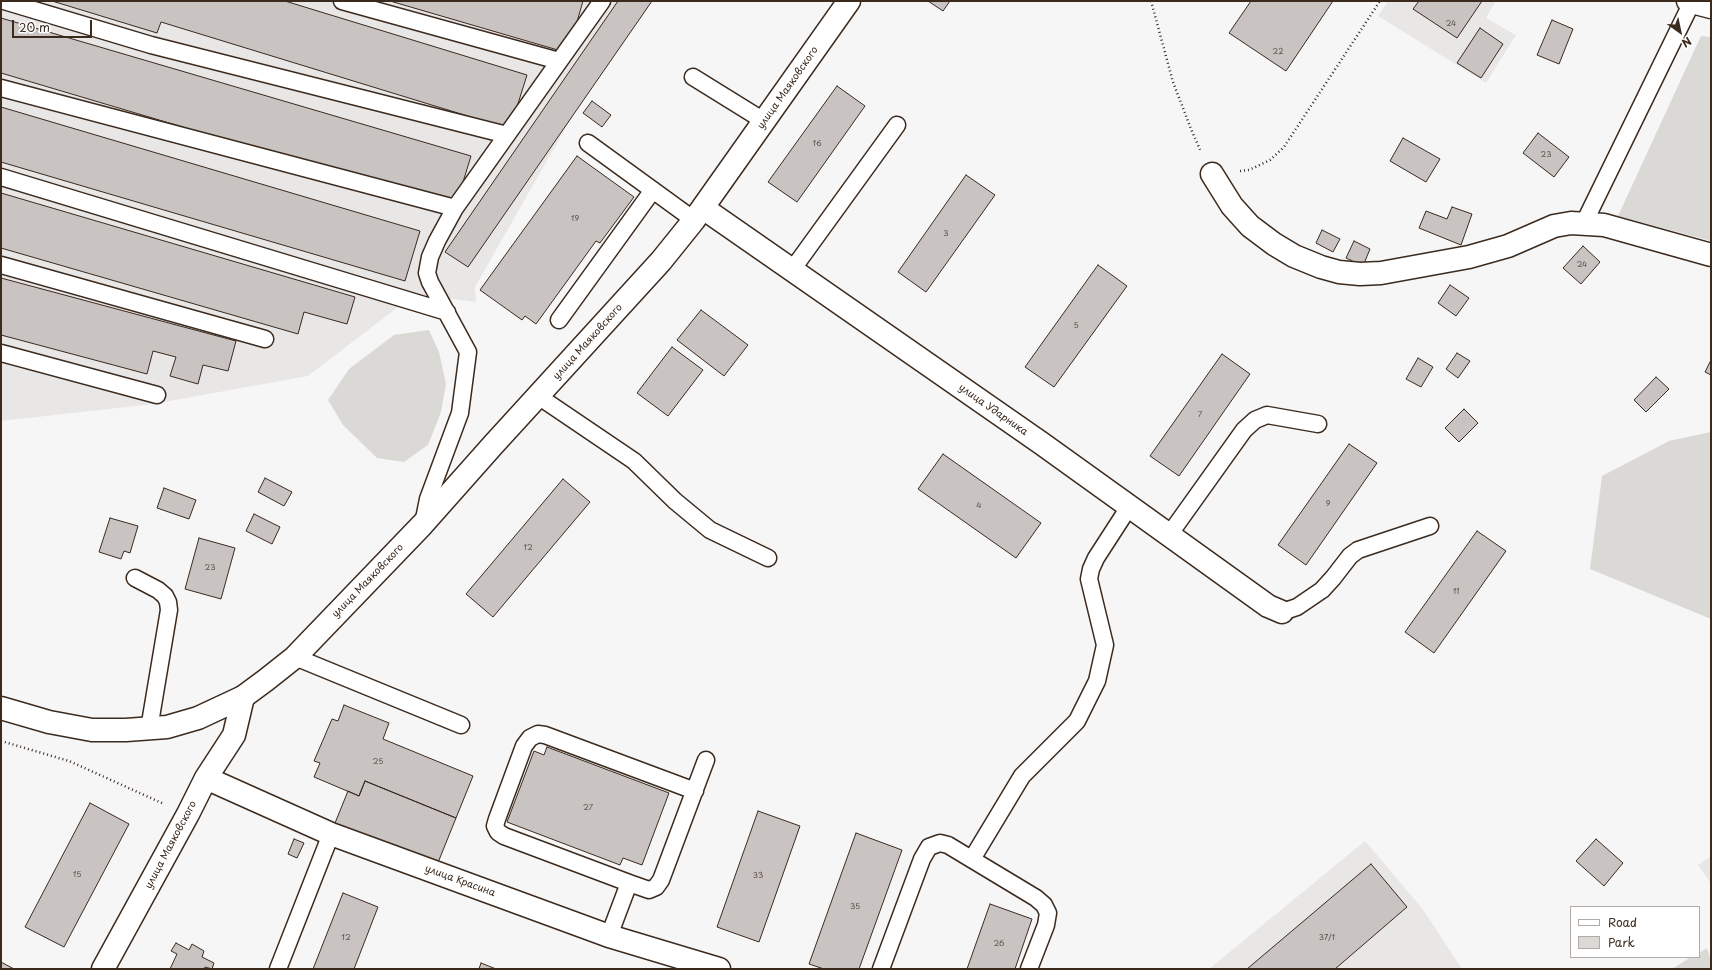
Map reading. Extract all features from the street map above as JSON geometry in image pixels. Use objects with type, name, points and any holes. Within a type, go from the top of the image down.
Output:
[{"type":"street","name":"улица Маяковского","points":[[1,708],[49,722],[92,730],[149,729],[167,727],[198,718],[242,697],[295,657],[422,525],[656,267],[699,214],[849,1]]},
{"type":"street","points":[[1212,174],[1232,206],[1256,231],[1294,256],[1321,267],[1339,272],[1360,274],[1381,273],[1469,257],[1508,246],[1554,226],[1571,223],[1604,225],[1711,254]]},
{"type":"street","name":"улица Ударника","points":[[699,214],[792,270],[1041,443],[1268,606],[1282,612]]},
{"type":"street","name":"улица Маяковского","points":[[104,969],[206,778],[234,735],[242,697]]},
{"type":"street","name":"улица Красина","points":[[206,778],[331,834],[609,936],[719,969]]},
{"type":"lane","points":[[4,1],[151,45],[507,135]]},
{"type":"lane","points":[[342,1],[560,61]]},
{"type":"lane","points":[[422,525],[428,498],[460,413],[468,352],[430,282],[427,272],[430,257],[455,208],[602,1]]},
{"type":"lane","points":[[1584,223],[1697,3]]},
{"type":"lane","points":[[693,77],[764,121]]},
{"type":"lane","points":[[1,88],[455,208]]},
{"type":"lane","points":[[792,270],[897,125]]},
{"type":"lane","points":[[588,143],[653,190],[699,214]]},
{"type":"lane","points":[[1,177],[447,312]]},
{"type":"lane","points":[[559,320],[653,190]]},
{"type":"lane","points":[[1,265],[265,339]]},
{"type":"lane","points":[[1,353],[157,395]]},
{"type":"lane","points":[[538,396],[634,461],[675,501],[710,530],[768,558]]},
{"type":"lane","points":[[1169,536],[1244,430],[1255,420],[1267,415],[1318,424]]},
{"type":"lane","points":[[972,859],[1022,776],[1077,721],[1097,681],[1105,645],[1088,579],[1096,558],[1129,507]]},
{"type":"lane","points":[[1282,612],[1297,607],[1322,590],[1334,578],[1350,556],[1358,550],[1430,526]]},
{"type":"lane","points":[[135,578],[158,590],[165,596],[168,602],[169,610],[149,729]]},
{"type":"lane","points":[[295,657],[461,724]]},
{"type":"lane","points":[[695,791],[545,735],[538,734],[530,738],[524,746],[495,826],[498,832],[504,836],[649,890],[656,887],[661,880],[695,791],[706,760]]},
{"type":"lane","points":[[278,969],[331,834]]},
{"type":"lane","points":[[881,969],[922,859],[930,847],[940,843],[948,845],[972,859],[1036,898],[1044,906],[1048,914],[1046,925],[1029,969]]},
{"type":"lane","points":[[609,936],[629,883]]},
{"type":"path","points":[[1151,1],[1173,82],[1191,129],[1212,174],[1255,168],[1270,160],[1284,147],[1380,1]]},
{"type":"path","points":[[1,741],[69,761],[188,814]]},
{"type":"shaded area","points":[[1,1],[652,1],[573,115],[475,287],[476,302],[415,294],[308,376],[153,404],[1,421]]},
{"type":"shaded area","points":[[1388,1],[1496,1],[1486,18],[1516,35],[1486,83],[1378,16]]},
{"type":"shaded area","points":[[1365,841],[1422,908],[1462,969],[1209,969]]},
{"type":"shaded area","points":[[1711,856],[1711,884],[1698,865]]},
{"type":"green space","points":[[1701,36],[1711,37],[1711,241],[1618,216]]},
{"type":"green space","points":[[429,330],[439,352],[446,384],[441,412],[428,445],[404,462],[377,458],[343,425],[328,400],[349,369],[394,335]]},
{"type":"green space","points":[[1711,432],[1711,619],[1590,569],[1602,476],[1669,441]]},
{"type":"green space","points":[[1707,948],[1711,961],[1711,969],[1672,969],[1689,958],[1700,958],[1700,952]]},
{"type":"building","points":[[52,1],[285,1],[527,75],[510,129],[161,22],[157,33]]},
{"type":"building","points":[[390,1],[583,1],[568,53]]},
{"type":"building","points":[[618,1],[652,1],[468,267],[445,252]]},
{"type":"building","points":[[928,1],[950,1],[943,11]]},
{"type":"building","points":[[1251,1],[1333,1],[1286,71],[1229,33]]},
{"type":"building","points":[[1419,1],[1482,1],[1457,38],[1413,9]]},
{"type":"building","points":[[1,18],[471,156],[455,208],[1,73]]},
{"type":"building","points":[[1552,20],[1573,29],[1559,64],[1537,55]]},
{"type":"building","points":[[1480,28],[1503,44],[1481,78],[1457,63]]},
{"type":"building","points":[[837,86],[865,106],[797,202],[768,182]]},
{"type":"building","points":[[592,101],[611,115],[602,127],[583,113]]},
{"type":"building","points":[[1,107],[420,231],[405,281],[1,162]]},
{"type":"building","points":[[1538,133],[1569,157],[1554,177],[1523,153]]},
{"type":"building","points":[[1403,138],[1440,159],[1426,182],[1390,161]]},
{"type":"building","points":[[577,156],[634,197],[600,243],[596,241],[536,324],[525,316],[522,320],[480,290]]},
{"type":"building","points":[[966,175],[995,195],[926,292],[898,272]]},
{"type":"building","points":[[1,193],[355,297],[347,324],[304,312],[298,334],[1,248]]},
{"type":"building","points":[[1452,207],[1472,214],[1461,245],[1419,228],[1426,211],[1447,219]]},
{"type":"building","points":[[1322,230],[1340,239],[1333,252],[1316,243]]},
{"type":"building","points":[[1354,241],[1370,249],[1363,266],[1346,258]]},
{"type":"building","points":[[1583,246],[1600,262],[1581,284],[1563,268]]},
{"type":"building","points":[[1098,265],[1127,286],[1054,387],[1025,367]]},
{"type":"building","points":[[1,278],[236,341],[228,371],[203,365],[198,384],[170,376],[176,357],[153,351],[147,374],[1,335]]},
{"type":"building","points":[[1450,285],[1469,298],[1456,316],[1438,303]]},
{"type":"building","points":[[701,310],[748,345],[724,376],[677,340]]},
{"type":"building","points":[[672,347],[703,370],[668,416],[637,393]]},
{"type":"building","points":[[1457,353],[1470,361],[1458,378],[1446,369]]},
{"type":"building","points":[[1222,354],[1250,374],[1179,476],[1150,456]]},
{"type":"building","points":[[1418,358],[1433,367],[1421,387],[1406,379]]},
{"type":"building","points":[[1711,360],[1711,375],[1705,372]]},
{"type":"building","points":[[1656,377],[1669,389],[1646,412],[1634,400]]},
{"type":"building","points":[[1464,409],[1478,423],[1459,442],[1445,428]]},
{"type":"building","points":[[1349,444],[1377,463],[1306,565],[1278,545]]},
{"type":"building","points":[[943,454],[1041,523],[1016,558],[918,489]]},
{"type":"building","points":[[265,478],[292,492],[284,506],[258,492]]},
{"type":"building","points":[[563,479],[590,502],[493,617],[466,594]]},
{"type":"building","points":[[164,488],[196,500],[189,519],[157,508]]},
{"type":"building","points":[[254,514],[280,527],[272,544],[246,531]]},
{"type":"building","points":[[110,518],[138,526],[130,553],[124,551],[121,559],[99,552]]},
{"type":"building","points":[[1477,531],[1506,551],[1434,653],[1405,632]]},
{"type":"building","points":[[199,538],[235,548],[221,599],[185,589]]},
{"type":"building","points":[[344,705],[389,723],[383,739],[473,776],[456,818],[365,781],[359,796],[314,777],[320,763],[314,761],[332,719],[338,721]]},
{"type":"building","points":[[547,747],[669,793],[642,865],[623,858],[620,865],[507,822],[534,751],[544,755]]},
{"type":"building","points":[[365,781],[456,818],[435,870],[333,828],[348,791],[359,796]]},
{"type":"building","points":[[90,803],[129,824],[64,947],[25,927]]},
{"type":"building","points":[[758,811],[800,826],[759,942],[717,927]]},
{"type":"building","points":[[856,833],[902,850],[859,969],[824,969],[809,964]]},
{"type":"building","points":[[294,839],[304,843],[297,858],[288,854]]},
{"type":"building","points":[[1596,839],[1623,863],[1604,886],[1576,861]]},
{"type":"building","points":[[1371,864],[1407,907],[1335,969],[1247,969]]},
{"type":"building","points":[[343,893],[378,907],[354,969],[313,969]]},
{"type":"building","points":[[990,904],[1032,919],[1015,969],[967,969]]},
{"type":"building","points":[[176,943],[189,950],[192,944],[204,951],[202,957],[214,963],[212,969],[205,967],[204,969],[170,969],[177,954],[171,951]]},
{"type":"building","points":[[1,962],[14,969],[1,969]]},
{"type":"building","points":[[481,963],[496,969],[479,969]]}]
